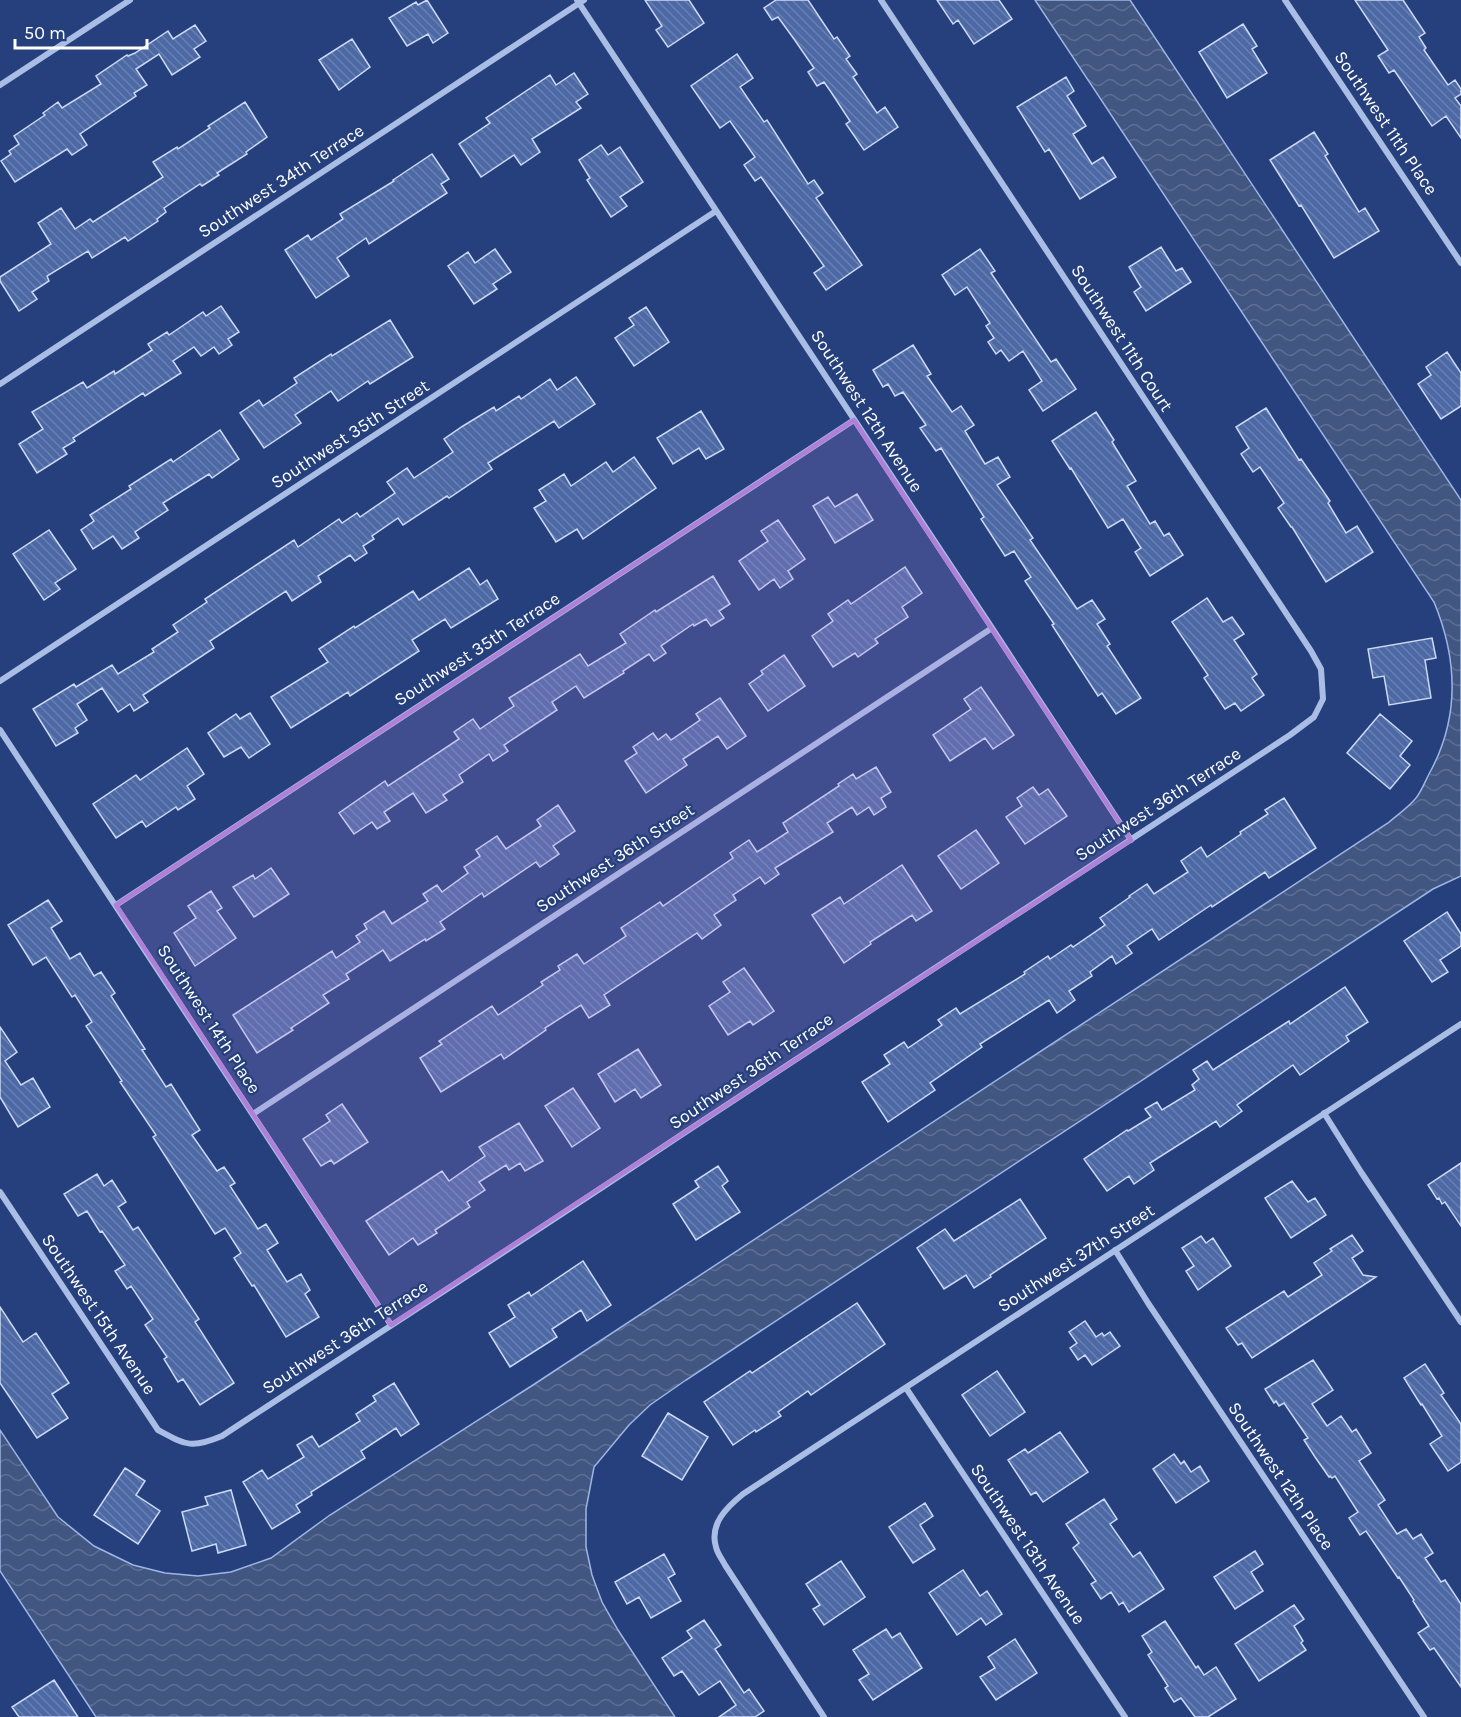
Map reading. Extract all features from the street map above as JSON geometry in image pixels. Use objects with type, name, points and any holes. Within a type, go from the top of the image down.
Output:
[{"type":"street","points":[[0,86],[130,0]]},
{"type":"street","name":"Southwest 11th Court","points":[[881,0],[1311,651],[1321,669],[1323,699]]},
{"type":"street","name":"Southwest 11th Place","points":[[1286,0],[1461,263]]},
{"type":"street","name":"Southwest 12th Avenue","points":[[580,1],[1131,840]]},
{"type":"street","name":"Southwest 34th Terrace","points":[[0,384],[580,1]]},
{"type":"street","name":"Southwest 35th Street","points":[[0,681],[716,211]]},
{"type":"street","name":"Southwest 35th Terrace","points":[[116,905],[854,420]]},
{"type":"street","name":"Southwest 36th Street","points":[[253,1114],[992,628]]},
{"type":"street","name":"Southwest 36th Terrace","points":[[182,1443],[203,1444],[222,1436],[1290,735],[1314,717],[1323,699]]},
{"type":"street","name":"Southwest 14th Place","points":[[0,730],[391,1325]]},
{"type":"street","name":"Southwest 37th Street","points":[[824,1717],[724,1565],[715,1546],[716,1525],[728,1505],[1461,1024]]},
{"type":"street","points":[[1324,1113],[1461,1322]]},
{"type":"street","name":"Southwest 15th Avenue","points":[[0,1192],[159,1430],[182,1443]]},
{"type":"street","name":"Southwest 12th Place","points":[[1115,1250],[1424,1717]]},
{"type":"street","name":"Southwest 13th Avenue","points":[[906,1388],[1125,1717]]},
{"type":"highlighted area","points":[[854,420],[1131,840],[391,1325],[116,905]]},
{"type":"water","points":[[1035,0],[1130,0],[1461,500],[1461,876],[1433,889],[686,1380],[650,1405],[629,1425],[594,1467],[586,1509],[586,1547],[592,1575],[602,1602],[675,1717],[96,1717],[0,1571],[0,1430],[58,1517],[94,1546],[133,1565],[165,1573],[198,1576],[231,1572],[271,1558],[330,1515],[533,1385],[1388,823],[1410,805],[1421,790],[1439,753],[1451,710],[1451,667],[1448,645],[1434,602]]},
{"type":"building","points":[[427,0],[448,33],[433,43],[428,34],[407,46],[389,18],[416,2],[418,5]]},
{"type":"building","points":[[645,0],[689,0],[704,23],[668,47],[656,30],[662,26]]},
{"type":"building","points":[[776,0],[808,0],[834,39],[837,37],[850,56],[846,59],[857,74],[853,77],[877,113],[885,107],[898,127],[864,150],[846,124],[850,121],[824,82],[817,86],[808,72],[814,68],[794,39],[778,17],[772,20],[764,8]]},
{"type":"building","points":[[937,0],[999,0],[1012,19],[974,44],[958,20],[953,24]]},
{"type":"building","points":[[1355,0],[1403,0],[1425,33],[1419,37],[1426,48],[1424,50],[1448,85],[1455,80],[1461,89],[1461,94],[1455,98],[1461,106],[1461,138],[1446,116],[1432,126],[1394,70],[1389,73],[1378,56],[1388,50]]},
{"type":"building","points":[[1243,24],[1257,46],[1252,49],[1267,73],[1227,98],[1199,52]]},
{"type":"building","points":[[195,25],[206,41],[194,49],[200,57],[172,75],[159,54],[136,69],[147,85],[134,93],[136,96],[80,134],[87,145],[72,155],[67,149],[15,182],[1,161],[19,144],[14,136],[45,115],[43,113],[58,102],[62,108],[101,84],[96,76],[127,55],[135,53],[168,31],[173,39]]},
{"type":"building","points":[[352,39],[370,67],[339,90],[319,60]]},
{"type":"building","points":[[737,54],[753,78],[740,87],[764,122],[767,120],[808,184],[814,180],[823,193],[816,198],[862,265],[826,290],[814,273],[824,266],[761,177],[755,181],[744,165],[755,157],[730,121],[720,128],[691,86]]},
{"type":"building","points":[[574,73],[588,94],[576,102],[581,108],[532,139],[540,152],[521,165],[514,155],[481,177],[459,144],[490,123],[486,118],[550,75],[556,85]]},
{"type":"building","points":[[1066,77],[1074,91],[1067,96],[1086,126],[1073,134],[1092,164],[1103,157],[1116,177],[1080,199],[1049,149],[1045,152],[1017,107]]},
{"type":"building","points":[[245,102],[267,137],[246,152],[247,154],[217,173],[219,175],[202,186],[200,184],[164,208],[166,212],[157,219],[158,221],[128,241],[125,237],[92,258],[88,251],[47,276],[49,281],[32,292],[37,299],[19,311],[0,281],[0,277],[51,244],[38,223],[61,208],[75,229],[90,219],[93,222],[163,177],[153,162],[177,147],[178,149]]},
{"type":"building","points":[[1314,132],[1328,154],[1325,156],[1359,212],[1365,208],[1379,231],[1334,258],[1270,160]]},
{"type":"building","points":[[601,145],[608,155],[620,147],[643,182],[620,197],[627,206],[611,217],[587,180],[590,178],[579,160]]},
{"type":"building","points":[[432,154],[449,179],[441,184],[447,193],[369,244],[366,238],[337,258],[349,276],[316,298],[285,250],[308,235],[311,240],[343,219],[340,214],[394,181]]},
{"type":"building","points":[[1161,247],[1176,271],[1182,268],[1191,282],[1146,311],[1134,292],[1141,287],[1129,267]]},
{"type":"building","points":[[495,249],[511,272],[493,284],[497,289],[474,304],[448,266],[468,252],[475,263]]},
{"type":"building","points":[[980,249],[995,271],[991,273],[1051,362],[1056,359],[1076,389],[1043,411],[1029,390],[1042,381],[1023,351],[1009,361],[1001,350],[996,354],[988,342],[994,338],[986,326],[990,323],[967,287],[955,295],[942,275]]},
{"type":"building","points":[[221,306],[239,332],[228,339],[232,345],[219,354],[214,347],[201,356],[194,347],[173,361],[181,373],[145,396],[143,393],[73,438],[75,441],[63,448],[67,454],[37,473],[19,444],[43,429],[32,412],[83,382],[87,388],[114,371],[115,374],[152,350],[148,344],[167,332],[169,335],[203,312],[206,316]]},
{"type":"building","points":[[646,307],[669,342],[634,366],[615,338],[634,325],[629,318]]},
{"type":"building","points":[[390,320],[413,357],[370,384],[368,381],[338,401],[331,391],[295,415],[301,423],[264,448],[240,413],[259,400],[263,406],[297,383],[294,378]]},
{"type":"building","points":[[913,345],[931,374],[927,376],[952,412],[961,406],[974,425],[965,431],[985,464],[998,457],[1010,477],[997,485],[1033,538],[1030,540],[1077,609],[1092,600],[1105,619],[1097,624],[1110,644],[1107,646],[1141,698],[1116,714],[1102,693],[1098,696],[1052,625],[1054,624],[1025,581],[1031,577],[1014,551],[1005,556],[981,519],[984,517],[941,448],[936,451],[920,428],[926,425],[903,392],[895,396],[888,384],[883,387],[873,370]]},
{"type":"building","points":[[1447,352],[1461,373],[1461,406],[1441,419],[1418,384],[1431,375],[1426,367]]},
{"type":"building","points":[[576,377],[595,404],[559,428],[554,421],[488,463],[492,469],[403,525],[398,518],[372,536],[374,539],[363,546],[367,553],[355,561],[350,555],[318,576],[321,582],[292,601],[286,591],[210,641],[214,648],[143,695],[148,702],[134,711],[130,704],[118,712],[102,688],[77,704],[87,720],[75,728],[78,733],[56,746],[33,709],[74,684],[76,687],[112,665],[118,674],[154,652],[152,649],[178,632],[173,625],[207,602],[205,599],[294,540],[298,547],[339,519],[342,523],[357,513],[360,517],[395,493],[387,482],[407,468],[414,478],[453,452],[444,439],[494,407],[496,411],[519,396],[521,399],[550,379],[557,390]]},
{"type":"building","points":[[1266,408],[1299,460],[1301,459],[1330,501],[1328,503],[1346,533],[1357,526],[1373,552],[1326,582],[1278,508],[1284,503],[1260,467],[1253,472],[1241,454],[1249,448],[1236,427]]},
{"type":"building","points":[[701,411],[724,449],[706,459],[699,448],[673,464],[657,438]]},
{"type":"building","points":[[1096,412],[1136,481],[1127,486],[1150,524],[1155,521],[1164,536],[1169,533],[1183,555],[1150,576],[1135,552],[1141,548],[1123,519],[1108,528],[1052,441]]},
{"type":"building","points":[[220,430],[239,459],[212,478],[209,474],[163,503],[168,510],[135,532],[139,538],[122,549],[113,536],[93,549],[81,530],[94,521],[90,515],[131,489],[129,486],[171,459],[173,462]]},
{"type":"building","points":[[634,457],[656,488],[583,539],[577,529],[556,542],[534,508],[546,501],[539,490],[564,474],[571,486],[606,462],[613,472]]},
{"type":"building","points":[[857,494],[873,520],[835,543],[813,506],[828,497],[835,507]]},
{"type":"building","points":[[778,520],[805,559],[788,571],[793,579],[780,588],[774,579],[759,590],[739,561],[768,541],[761,531]]},
{"type":"building","points":[[49,530],[76,569],[55,583],[60,589],[44,600],[13,554]]},
{"type":"building","points":[[905,567],[922,593],[902,607],[908,617],[875,639],[878,643],[858,657],[855,653],[833,667],[812,636],[833,621],[828,614],[848,600],[851,604]]},
{"type":"building","points":[[469,568],[480,585],[487,580],[498,599],[451,628],[445,619],[412,640],[419,651],[350,696],[348,692],[291,728],[271,697],[328,662],[319,649],[413,591],[419,600]]},
{"type":"building","points":[[713,576],[730,604],[719,611],[724,618],[711,626],[706,619],[694,626],[693,624],[661,646],[666,653],[654,661],[649,654],[584,698],[576,686],[552,702],[557,710],[504,745],[508,751],[493,761],[489,754],[459,775],[463,782],[443,795],[447,800],[426,813],[413,793],[384,812],[390,821],[377,829],[372,822],[354,834],[339,813],[385,781],[388,786],[459,739],[454,732],[473,719],[480,729],[514,706],[509,698],[580,654],[588,666],[626,643],[620,634],[655,610],[656,612]]},
{"type":"building","points":[[1207,598],[1223,622],[1232,617],[1244,634],[1234,640],[1257,674],[1252,678],[1264,695],[1241,711],[1235,703],[1225,709],[1204,678],[1208,675],[1172,622]]},
{"type":"building","points":[[1432,638],[1436,658],[1425,660],[1431,698],[1389,705],[1384,676],[1373,678],[1368,649]]},
{"type":"building","points":[[784,655],[805,686],[768,711],[749,684],[763,674],[761,671]]},
{"type":"building","points":[[981,687],[1014,735],[993,749],[985,738],[950,761],[933,735],[971,709],[964,699]]},
{"type":"building","points":[[720,698],[746,736],[727,749],[718,736],[683,759],[687,765],[646,793],[625,761],[637,753],[633,747],[653,733],[658,740],[666,734],[671,740],[700,720],[696,714]]},
{"type":"building","points":[[250,713],[270,744],[249,758],[241,747],[224,757],[208,733],[236,714],[240,719]]},
{"type":"building","points":[[1380,714],[1412,741],[1400,756],[1410,765],[1390,789],[1347,753]]},
{"type":"building","points":[[187,748],[204,774],[187,786],[195,799],[178,810],[176,807],[146,827],[142,821],[116,838],[93,804],[136,775],[140,780]]},
{"type":"building","points":[[876,767],[891,792],[881,798],[886,807],[874,815],[869,807],[857,815],[852,807],[827,823],[833,832],[775,868],[779,874],[765,884],[760,877],[733,895],[736,900],[714,915],[721,925],[702,939],[697,933],[604,995],[610,1005],[589,1018],[581,1005],[545,1028],[546,1030],[504,1059],[501,1054],[441,1092],[420,1058],[442,1044],[439,1041],[492,1006],[498,1015],[543,985],[541,982],[560,970],[558,966],[577,954],[584,964],[626,936],[621,928],[660,902],[663,906],[733,858],[730,853],[749,840],[757,852],[788,832],[783,823],[839,786],[838,784],[853,774],[856,779]]},
{"type":"building","points":[[1033,787],[1039,795],[1048,789],[1067,816],[1025,844],[1006,817],[1022,806],[1017,798]]},
{"type":"building","points":[[1284,798],[1316,848],[1269,878],[1265,872],[1159,940],[1152,929],[1127,946],[1132,953],[1116,964],[1112,956],[1090,972],[1092,976],[1069,991],[1075,1000],[1057,1013],[1049,1000],[980,1044],[982,1047],[930,1083],[935,1090],[888,1122],[862,1082],[890,1064],[884,1055],[904,1042],[908,1048],[942,1025],[938,1020],[956,1008],[960,1014],[1025,974],[1024,972],[1048,956],[1050,959],[1071,945],[1073,947],[1105,925],[1100,918],[1129,896],[1147,884],[1154,894],[1188,872],[1181,861],[1201,847],[1207,857],[1268,814],[1265,810]]},
{"type":"building","points":[[558,805],[575,831],[553,846],[559,854],[540,867],[536,862],[484,897],[482,893],[440,922],[445,929],[426,941],[425,939],[390,961],[383,950],[346,974],[349,979],[323,995],[329,1003],[257,1053],[233,1015],[332,951],[336,958],[360,942],[356,936],[367,929],[364,924],[384,911],[392,924],[428,901],[423,894],[437,885],[442,892],[468,873],[464,867],[480,856],[476,850],[497,836],[506,849],[541,826],[537,820]]},
{"type":"building","points":[[976,830],[999,863],[961,889],[938,856]]},
{"type":"building","points":[[902,865],[932,911],[916,921],[912,915],[870,942],[871,944],[844,963],[812,915],[840,897],[844,904]]},
{"type":"building","points":[[271,868],[289,894],[254,917],[233,887],[253,875],[255,879]]},
{"type":"building","points":[[211,891],[222,908],[217,911],[236,938],[195,966],[174,933],[196,918],[188,906]]},
{"type":"building","points":[[48,900],[62,921],[51,928],[70,959],[80,953],[94,976],[101,972],[115,993],[111,996],[145,1049],[142,1050],[166,1087],[171,1084],[200,1130],[192,1135],[217,1171],[224,1167],[235,1183],[230,1186],[258,1229],[266,1224],[278,1243],[267,1250],[287,1282],[301,1274],[310,1290],[305,1294],[319,1317],[286,1337],[254,1285],[252,1286],[234,1258],[241,1253],[225,1228],[215,1234],[153,1137],[156,1135],[86,1026],[92,1022],[75,995],[72,997],[46,957],[33,965],[8,925]]},
{"type":"building","points":[[1447,912],[1461,934],[1461,946],[1440,960],[1448,972],[1432,982],[1404,941]]},
{"type":"building","points":[[744,968],[774,1011],[753,1025],[750,1021],[728,1035],[709,1006],[730,992],[723,982]]},
{"type":"building","points":[[1345,987],[1368,1022],[1346,1036],[1349,1041],[1300,1075],[1293,1065],[1237,1105],[1242,1111],[1220,1127],[1216,1121],[1150,1163],[1154,1170],[1134,1184],[1129,1176],[1107,1191],[1084,1159],[1151,1117],[1145,1109],[1157,1102],[1162,1110],[1195,1090],[1192,1085],[1199,1079],[1193,1070],[1207,1061],[1213,1070],[1289,1021],[1290,1024]]},
{"type":"building","points":[[0,1027],[17,1052],[5,1061],[21,1085],[33,1078],[50,1107],[18,1127],[0,1097]]},
{"type":"building","points":[[638,1049],[661,1085],[641,1098],[635,1089],[615,1102],[598,1074]]},
{"type":"building","points":[[573,1088],[600,1128],[572,1147],[545,1106]]},
{"type":"building","points":[[342,1104],[368,1142],[334,1164],[331,1160],[321,1166],[303,1139],[330,1121],[326,1115]]},
{"type":"building","points":[[519,1123],[543,1161],[525,1171],[520,1163],[509,1170],[506,1165],[479,1182],[485,1190],[467,1202],[470,1207],[435,1230],[437,1233],[418,1245],[413,1238],[389,1255],[366,1221],[442,1171],[449,1181],[485,1156],[479,1147]]},
{"type":"building","points":[[1461,1163],[1461,1226],[1445,1202],[1442,1204],[1439,1198],[1437,1199],[1428,1185]]},
{"type":"building","points":[[718,1166],[728,1181],[722,1186],[740,1212],[696,1240],[673,1204],[699,1187],[695,1181]]},
{"type":"building","points":[[97,1174],[104,1186],[112,1180],[126,1202],[118,1207],[133,1230],[138,1227],[199,1319],[195,1322],[234,1383],[200,1405],[183,1379],[178,1382],[164,1359],[167,1357],[145,1325],[153,1319],[131,1286],[127,1289],[115,1271],[125,1265],[87,1211],[78,1216],[64,1194]]},
{"type":"building","points":[[1292,1181],[1308,1202],[1315,1198],[1326,1215],[1291,1238],[1265,1198]]},
{"type":"building","points":[[1020,1199],[1046,1238],[974,1288],[966,1275],[944,1289],[917,1248],[945,1229],[954,1241]]},
{"type":"building","points":[[1352,1235],[1363,1251],[1352,1258],[1363,1275],[1376,1277],[1252,1358],[1242,1343],[1238,1345],[1226,1328],[1284,1291],[1288,1297],[1322,1275],[1314,1263]]},
{"type":"building","points":[[1201,1236],[1206,1243],[1213,1238],[1231,1266],[1198,1290],[1186,1271],[1194,1266],[1182,1248]]},
{"type":"building","points":[[583,1261],[611,1305],[587,1321],[581,1310],[552,1329],[557,1337],[510,1367],[489,1333],[515,1317],[508,1305],[529,1292],[531,1296]]},
{"type":"building","points":[[857,1303],[885,1344],[811,1395],[808,1391],[778,1412],[781,1416],[733,1445],[704,1402]]},
{"type":"building","points":[[0,1307],[23,1342],[36,1333],[69,1383],[52,1394],[68,1418],[37,1438],[0,1383]]},
{"type":"building","points":[[1085,1321],[1096,1337],[1110,1332],[1120,1346],[1092,1365],[1085,1355],[1078,1360],[1070,1348],[1077,1343],[1069,1332]]},
{"type":"building","points":[[1313,1360],[1333,1390],[1312,1404],[1327,1426],[1341,1416],[1352,1432],[1356,1429],[1371,1453],[1359,1461],[1385,1500],[1378,1505],[1397,1534],[1406,1529],[1413,1539],[1421,1534],[1433,1553],[1425,1558],[1441,1582],[1445,1580],[1461,1604],[1461,1687],[1434,1648],[1430,1650],[1418,1633],[1429,1626],[1399,1577],[1366,1531],[1360,1535],[1349,1518],[1358,1512],[1335,1476],[1329,1477],[1315,1457],[1304,1440],[1308,1438],[1284,1403],[1279,1406],[1276,1401],[1274,1403],[1265,1389]]},
{"type":"building","points":[[1425,1364],[1444,1393],[1441,1395],[1461,1424],[1461,1462],[1448,1471],[1430,1444],[1442,1436],[1404,1378]]},
{"type":"building","points":[[997,1371],[1025,1412],[990,1436],[962,1395]]},
{"type":"building","points":[[394,1383],[419,1424],[401,1436],[396,1428],[361,1451],[365,1458],[311,1492],[312,1495],[296,1505],[300,1512],[272,1529],[243,1482],[262,1470],[268,1479],[304,1457],[297,1445],[312,1436],[319,1447],[360,1421],[356,1414],[376,1401],[373,1396]]},
{"type":"building","points":[[668,1413],[708,1437],[682,1480],[642,1456]]},
{"type":"building","points":[[1060,1432],[1088,1472],[1043,1502],[1036,1492],[1031,1495],[1008,1460],[1025,1449],[1028,1453]]},
{"type":"building","points":[[1174,1454],[1181,1464],[1184,1461],[1191,1472],[1200,1466],[1209,1481],[1176,1503],[1153,1469]]},
{"type":"building","points":[[125,1468],[145,1481],[136,1495],[160,1511],[138,1544],[94,1515]]},
{"type":"building","points":[[231,1490],[246,1545],[218,1553],[216,1544],[192,1551],[182,1512],[208,1505],[205,1497]]},
{"type":"building","points":[[1104,1499],[1117,1519],[1110,1524],[1133,1557],[1140,1552],[1164,1589],[1129,1612],[1123,1602],[1119,1605],[1111,1592],[1101,1599],[1091,1584],[1096,1581],[1073,1548],[1079,1543],[1066,1524]]},
{"type":"building","points":[[925,1503],[933,1516],[920,1525],[935,1549],[913,1563],[889,1527]]},
{"type":"building","points":[[1255,1551],[1263,1564],[1251,1572],[1263,1591],[1235,1609],[1214,1577]]},
{"type":"building","points":[[664,1554],[675,1574],[668,1578],[681,1601],[651,1618],[639,1597],[627,1604],[615,1582]]},
{"type":"building","points":[[841,1561],[865,1597],[824,1625],[813,1609],[820,1605],[806,1584]]},
{"type":"building","points":[[963,1570],[980,1596],[987,1591],[1002,1614],[986,1625],[981,1618],[957,1635],[929,1593]]},
{"type":"building","points":[[1294,1605],[1304,1619],[1294,1626],[1306,1650],[1259,1681],[1235,1644]]},
{"type":"building","points":[[704,1620],[721,1645],[715,1649],[744,1693],[749,1689],[764,1711],[755,1717],[719,1717],[736,1705],[720,1681],[699,1695],[682,1671],[674,1676],[662,1658],[692,1638],[687,1631]]},
{"type":"building","points":[[1165,1621],[1196,1668],[1198,1666],[1204,1675],[1216,1667],[1236,1699],[1208,1717],[1195,1717],[1181,1698],[1174,1702],[1165,1688],[1168,1686],[1148,1655],[1152,1652],[1142,1636]]},
{"type":"building","points":[[886,1629],[892,1638],[900,1633],[922,1668],[873,1700],[859,1680],[869,1674],[853,1650]]},
{"type":"building","points":[[1015,1639],[1037,1673],[996,1700],[980,1677],[995,1668],[988,1657]]},
{"type":"building","points":[[54,1680],[78,1717],[19,1717],[12,1707]]}]
